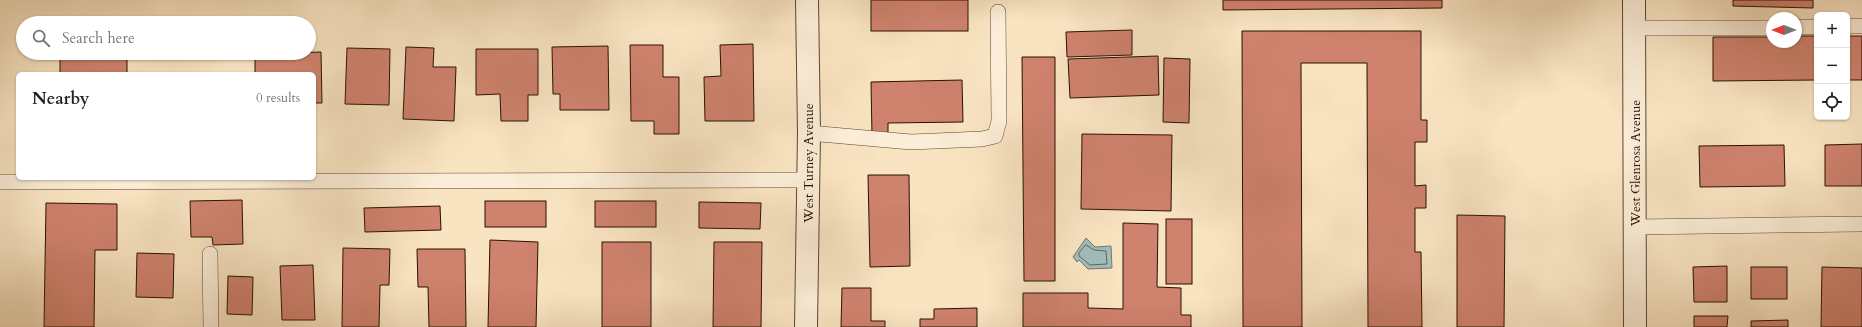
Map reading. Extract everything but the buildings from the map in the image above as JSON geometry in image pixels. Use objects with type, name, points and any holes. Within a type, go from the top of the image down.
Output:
[{"type":"street","name":"West Turney Avenue","points":[[806,327],[809,133],[807,0]]},
{"type":"street","name":"West Glenrosa Avenue","points":[[1634,0],[1635,327]]},
{"type":"lane","points":[[809,133],[910,142],[982,139],[995,136],[999,121],[998,12]]},
{"type":"lane","points":[[1850,26],[1862,26]]},
{"type":"lane","points":[[1802,27],[1814,27]]},
{"type":"lane","points":[[1634,28],[1766,28]]},
{"type":"lane","points":[[0,182],[808,180]]},
{"type":"lane","points":[[1635,227],[1859,224]]},
{"type":"lane","points":[[210,254],[211,327]]},
{"type":"water","points":[[1086,238],[1095,247],[1111,246],[1112,268],[1088,269],[1079,260],[1077,262],[1073,257]]}]
